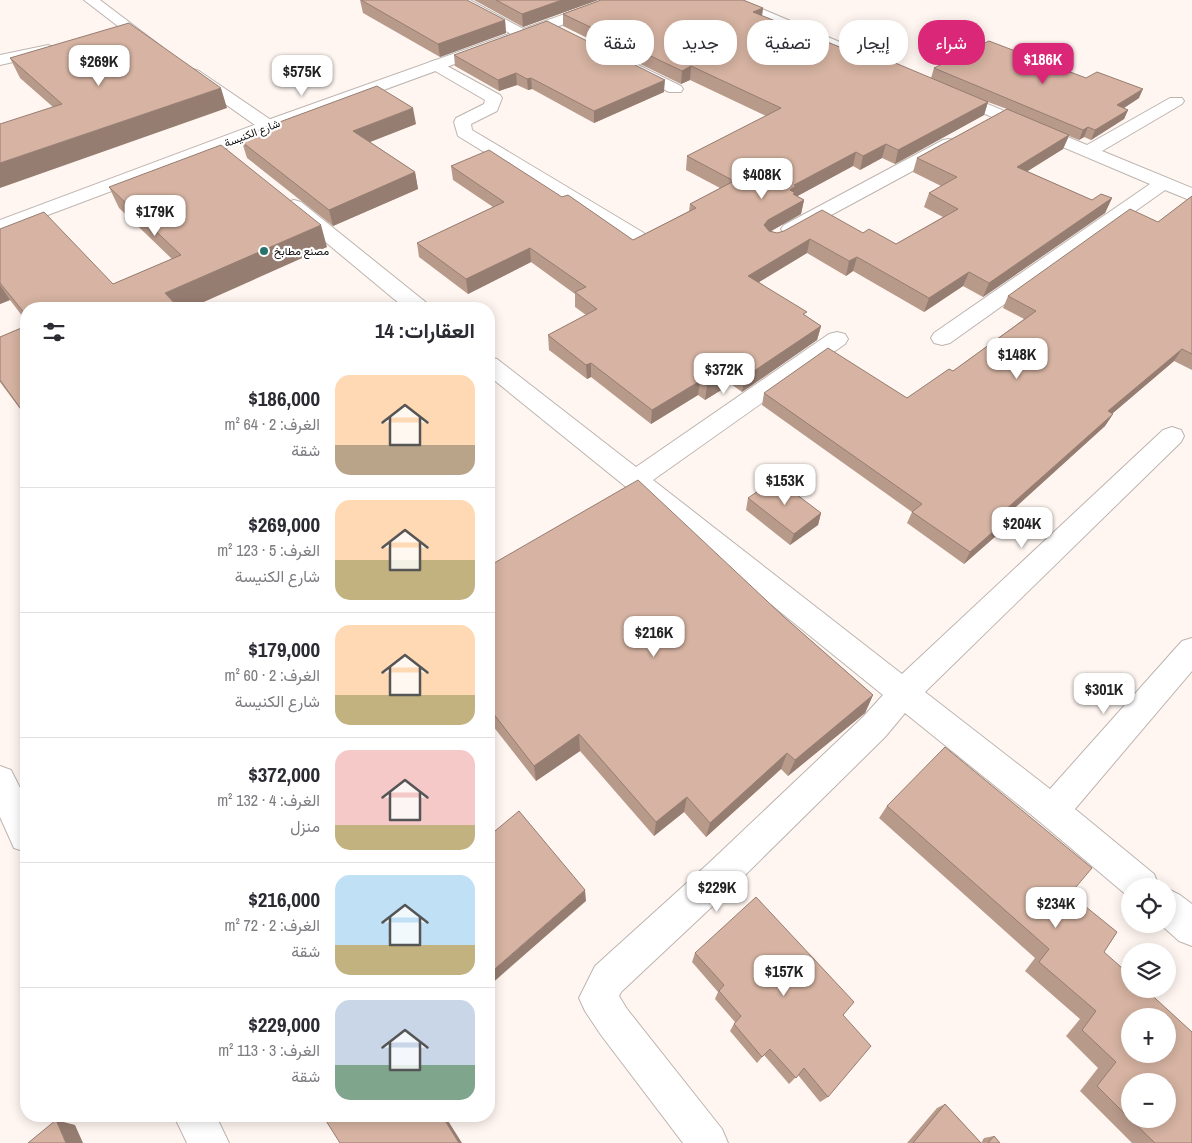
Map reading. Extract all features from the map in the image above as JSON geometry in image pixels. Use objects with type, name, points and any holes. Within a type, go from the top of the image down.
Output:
[{"type":"street","points":[[91,0],[124,33],[164,53]]},
{"type":"street","points":[[459,0],[522,34]]},
{"type":"street","name":"شارع الكنيسة","points":[[0,227],[268,126],[617,0]]},
{"type":"street","points":[[729,0],[839,47]]},
{"type":"street","points":[[548,25],[565,33]]},
{"type":"street","points":[[0,60],[64,47]]},
{"type":"street","points":[[180,64],[268,126]]},
{"type":"street","points":[[436,65],[494,98],[491,107],[462,122],[464,132],[637,237]]},
{"type":"street","points":[[628,65],[676,89]]},
{"type":"street","points":[[939,89],[1192,195]]},
{"type":"street","points":[[1089,151],[1176,100]]},
{"type":"street","points":[[983,125],[1001,116]]},
{"type":"street","points":[[774,239],[966,134]]},
{"type":"street","points":[[218,146],[234,158]]},
{"type":"street","points":[[942,338],[1163,183]]},
{"type":"street","points":[[281,196],[411,302]]},
{"type":"street","points":[[634,481],[837,339]]},
{"type":"street","points":[[495,369],[902,694],[1052,811],[1132,878]]},
{"type":"street","points":[[708,1143],[614,1022],[598,998],[608,979],[715,880],[874,727],[902,694],[1172,436]]},
{"type":"street","points":[[1052,811],[1192,650]]},
{"type":"street","points":[[0,781],[20,823]]},
{"type":"street","points":[[1176,914],[1192,928]]},
{"type":"street","points":[[197,1122],[209,1143]]},
{"type":"building","points":[[361,0],[467,0],[505,20],[438,44]]},
{"type":"building","points":[[496,0],[562,0],[522,14]]},
{"type":"building","points":[[601,0],[743,0],[763,8],[753,12],[773,20],[747,20],[747,65],[829,65],[829,43],[839,47],[839,65],[900,65],[988,102],[898,150],[886,144],[863,156],[856,152],[794,185],[796,186],[790,190],[795,193],[793,194],[804,200],[768,220],[764,225],[769,231],[777,233],[784,231],[822,210],[863,233],[869,229],[896,244],[958,209],[929,193],[957,177],[917,158],[1007,109],[1069,135],[1017,167],[1092,200],[1101,194],[1112,198],[989,283],[969,272],[929,298],[857,257],[849,261],[810,239],[748,276],[807,312],[803,314],[821,326],[745,377],[733,369],[707,386],[700,381],[652,410],[591,363],[586,365],[548,335],[597,309],[575,292],[586,287],[530,248],[466,279],[417,243],[504,202],[451,166],[489,150],[562,197],[568,195],[633,240],[696,208],[690,204],[734,181],[687,156],[781,108],[691,66],[682,71],[669,65],[737,65],[737,20],[664,20],[664,62],[654,58],[654,20],[586,20],[586,25],[563,14]]},
{"type":"building","points":[[547,21],[586,40],[586,65],[635,65],[665,80],[594,111],[531,78],[527,79],[516,73],[498,80],[454,55]]},
{"type":"building","points":[[129,23],[221,88],[0,163],[0,124],[62,104],[10,58]]},
{"type":"building","points":[[989,41],[1086,78],[1097,72],[1143,89],[1117,105],[1128,110],[1095,130],[1088,127],[1083,130],[934,68],[940,65],[985,65],[985,43]]},
{"type":"building","points":[[377,86],[413,108],[353,131],[415,172],[329,210],[242,142],[264,134],[258,130]]},
{"type":"building","points":[[221,145],[321,225],[165,293],[173,302],[20,302],[20,308],[0,283],[0,229],[44,212],[113,284],[181,255],[109,187]]},
{"type":"building","points":[[1192,196],[1192,354],[1182,349],[1108,411],[1113,414],[1004,511],[1011,516],[970,552],[912,512],[922,504],[764,393],[828,348],[907,398],[949,369],[953,371],[1036,311],[1008,296],[1130,209],[1158,222]]},
{"type":"building","points":[[20,329],[20,408],[0,380],[0,337]]},
{"type":"building","points":[[776,479],[821,513],[794,534],[748,498]]},
{"type":"building","points":[[638,480],[783,616],[873,695],[795,760],[787,753],[710,823],[687,797],[656,822],[579,734],[534,766],[495,716],[495,563]]},
{"type":"building","points":[[945,747],[1092,868],[1070,894],[1117,932],[1104,952],[1121,967],[1121,998],[1155,998],[1166,1008],[1121,1008],[1121,1063],[1176,1063],[1176,1017],[1192,1032],[1192,1143],[1155,1143],[1139,1128],[1176,1128],[1176,1073],[1121,1073],[1121,1110],[1097,1086],[1116,1062],[1082,1030],[1096,1011],[1039,962],[1049,949],[887,806]]},
{"type":"building","points":[[519,811],[585,890],[495,969],[495,831]]},
{"type":"building","points":[[756,897],[854,1002],[843,1015],[871,1046],[828,1097],[804,1068],[796,1078],[770,1049],[762,1057],[734,1024],[741,1016],[719,991],[724,985],[695,953]]},
{"type":"building","points":[[945,1104],[981,1143],[913,1143]]},
{"type":"building","points":[[54,1122],[57,1122],[66,1143],[28,1143]]},
{"type":"building","points":[[327,1122],[446,1122],[459,1143],[340,1143]]},
{"type":"building","points":[[994,1136],[1000,1143],[988,1143]]},
{"type":"place","name":"مصنع مطابخ","points":[[264,251]]}]
